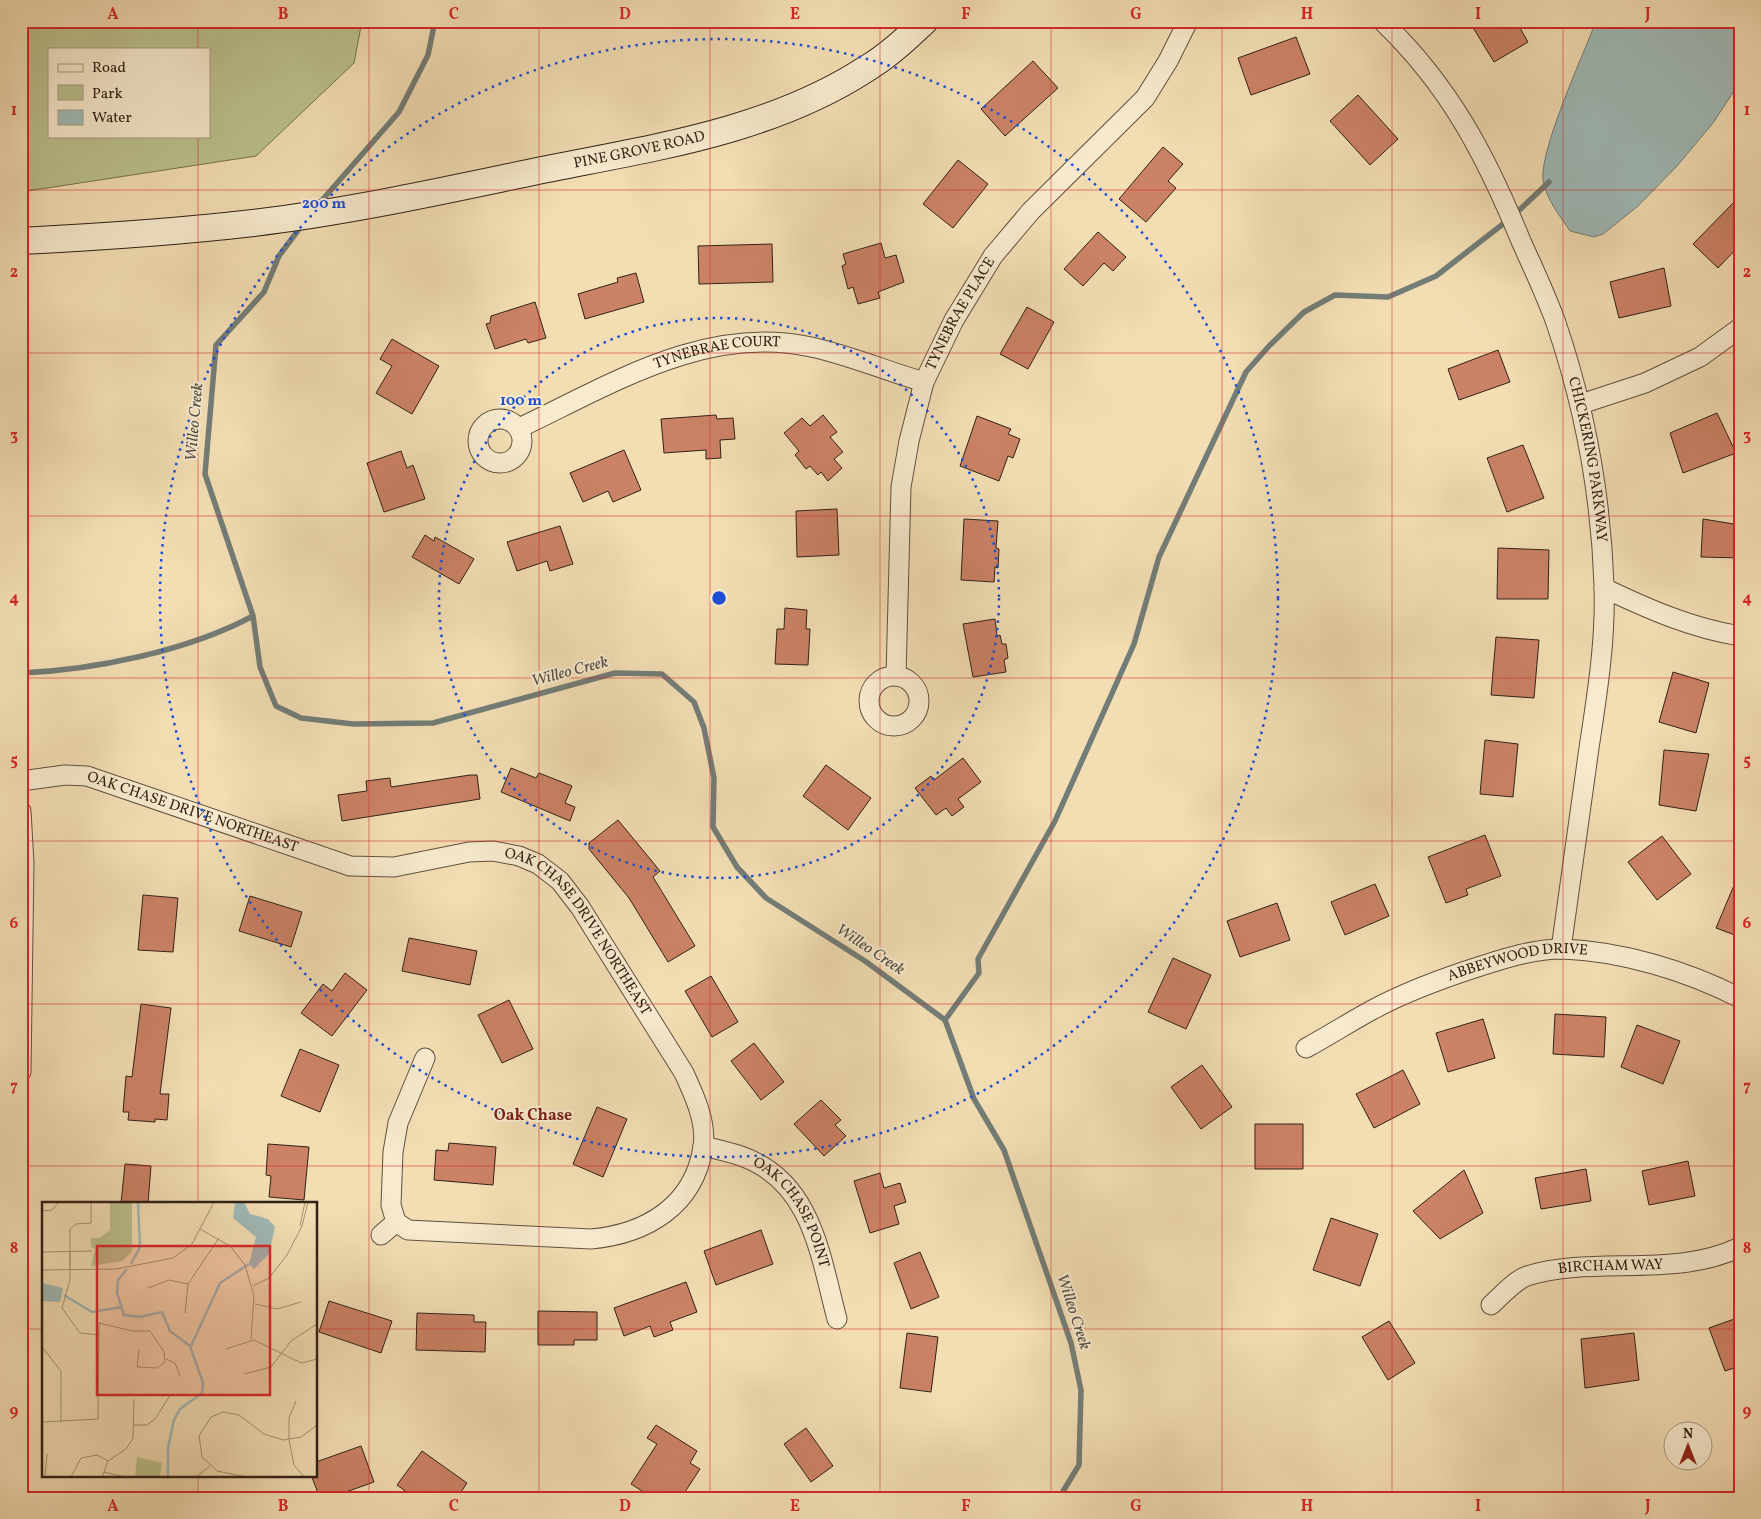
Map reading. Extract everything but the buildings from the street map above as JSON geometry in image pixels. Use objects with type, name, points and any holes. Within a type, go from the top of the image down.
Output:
[{"type":"main road","name":"PINE GROVE ROAD","points":[[21,241],[111,236],[254,223],[328,212],[462,187],[691,139],[768,117],[800,104],[866,69],[925,21]]},
{"type":"street","name":"TYNEBRAE PLACE","points":[[896,676],[901,487],[909,440],[924,382],[954,320],[993,256],[1031,211],[1145,98],[1168,61],[1188,21]]},
{"type":"street","name":"CHICKERING PARKWAY","points":[[1382,21],[1403,41],[1447,95],[1476,140],[1500,189],[1556,322],[1581,404],[1599,504],[1604,588],[1600,676],[1561,949]]},
{"type":"street","points":[[1581,404],[1645,384],[1700,357],[1740,328]]},
{"type":"street","name":"TYNEBRAE COURT","points":[[519,428],[656,363],[690,352],[727,344],[773,343],[810,347],[924,382]]},
{"type":"street","points":[[1604,588],[1663,616],[1718,633],[1740,636]]},
{"type":"street","name":"OAK CHASE DRIVE NORTHEAST","points":[[21,781],[65,775],[87,776],[350,866],[394,867],[469,852],[494,851],[519,856],[538,864],[560,881],[580,907],[684,1073],[698,1106],[704,1146],[690,1183],[667,1212],[651,1224],[630,1232],[591,1239],[427,1232],[408,1230],[396,1222]]},
{"type":"street","points":[[21,811],[24,863],[21,1072]]},
{"type":"street","name":"ABBEYWOOD DRIVE","points":[[1306,1048],[1373,1010],[1438,980],[1518,954],[1561,949],[1640,961],[1681,974],[1740,998]]},
{"type":"street","points":[[381,1235],[396,1222],[391,1205],[393,1152],[398,1123],[425,1058]]},
{"type":"street","name":"OAK CHASE POINT","points":[[704,1146],[741,1156],[765,1167],[788,1185],[802,1204],[814,1233],[838,1319]]},
{"type":"street","name":"BIRCHAM WAY","points":[[1492,1305],[1526,1276],[1564,1270],[1698,1260],[1740,1247]]},
{"type":"green space","points":[[21,21],[362,21],[354,63],[256,156],[21,192]]},
{"type":"water","points":[[1596,21],[1740,21],[1740,82],[1713,123],[1677,166],[1638,206],[1603,234],[1594,237],[1570,231],[1550,201],[1543,180],[1544,165],[1555,125]]},
{"type":"waterway","name":"Willeo Creek","points":[[317,206],[399,112],[428,55],[435,21]]},
{"type":"waterway","points":[[945,1020],[979,973],[978,959],[1055,821],[1134,644],[1159,557],[1246,372],[1269,346],[1304,312],[1335,295],[1388,297],[1436,276],[1512,217],[1549,182]]},
{"type":"waterway","name":"Willeo Creek","points":[[302,225],[279,256],[264,292],[216,345],[205,474],[253,616],[260,667],[276,706],[301,718],[353,724],[433,723],[615,673],[662,674],[694,702],[704,728],[714,778],[713,827],[737,867],[766,898],[865,961],[945,1020],[974,1099],[1004,1150],[1071,1343],[1081,1390],[1079,1465],[1059,1498]]},
{"type":"waterway","points":[[21,673],[79,668],[170,649],[200,639],[253,616]]},
{"type":"district","name":"Oak Chase","points":[[533,1116]]}]
